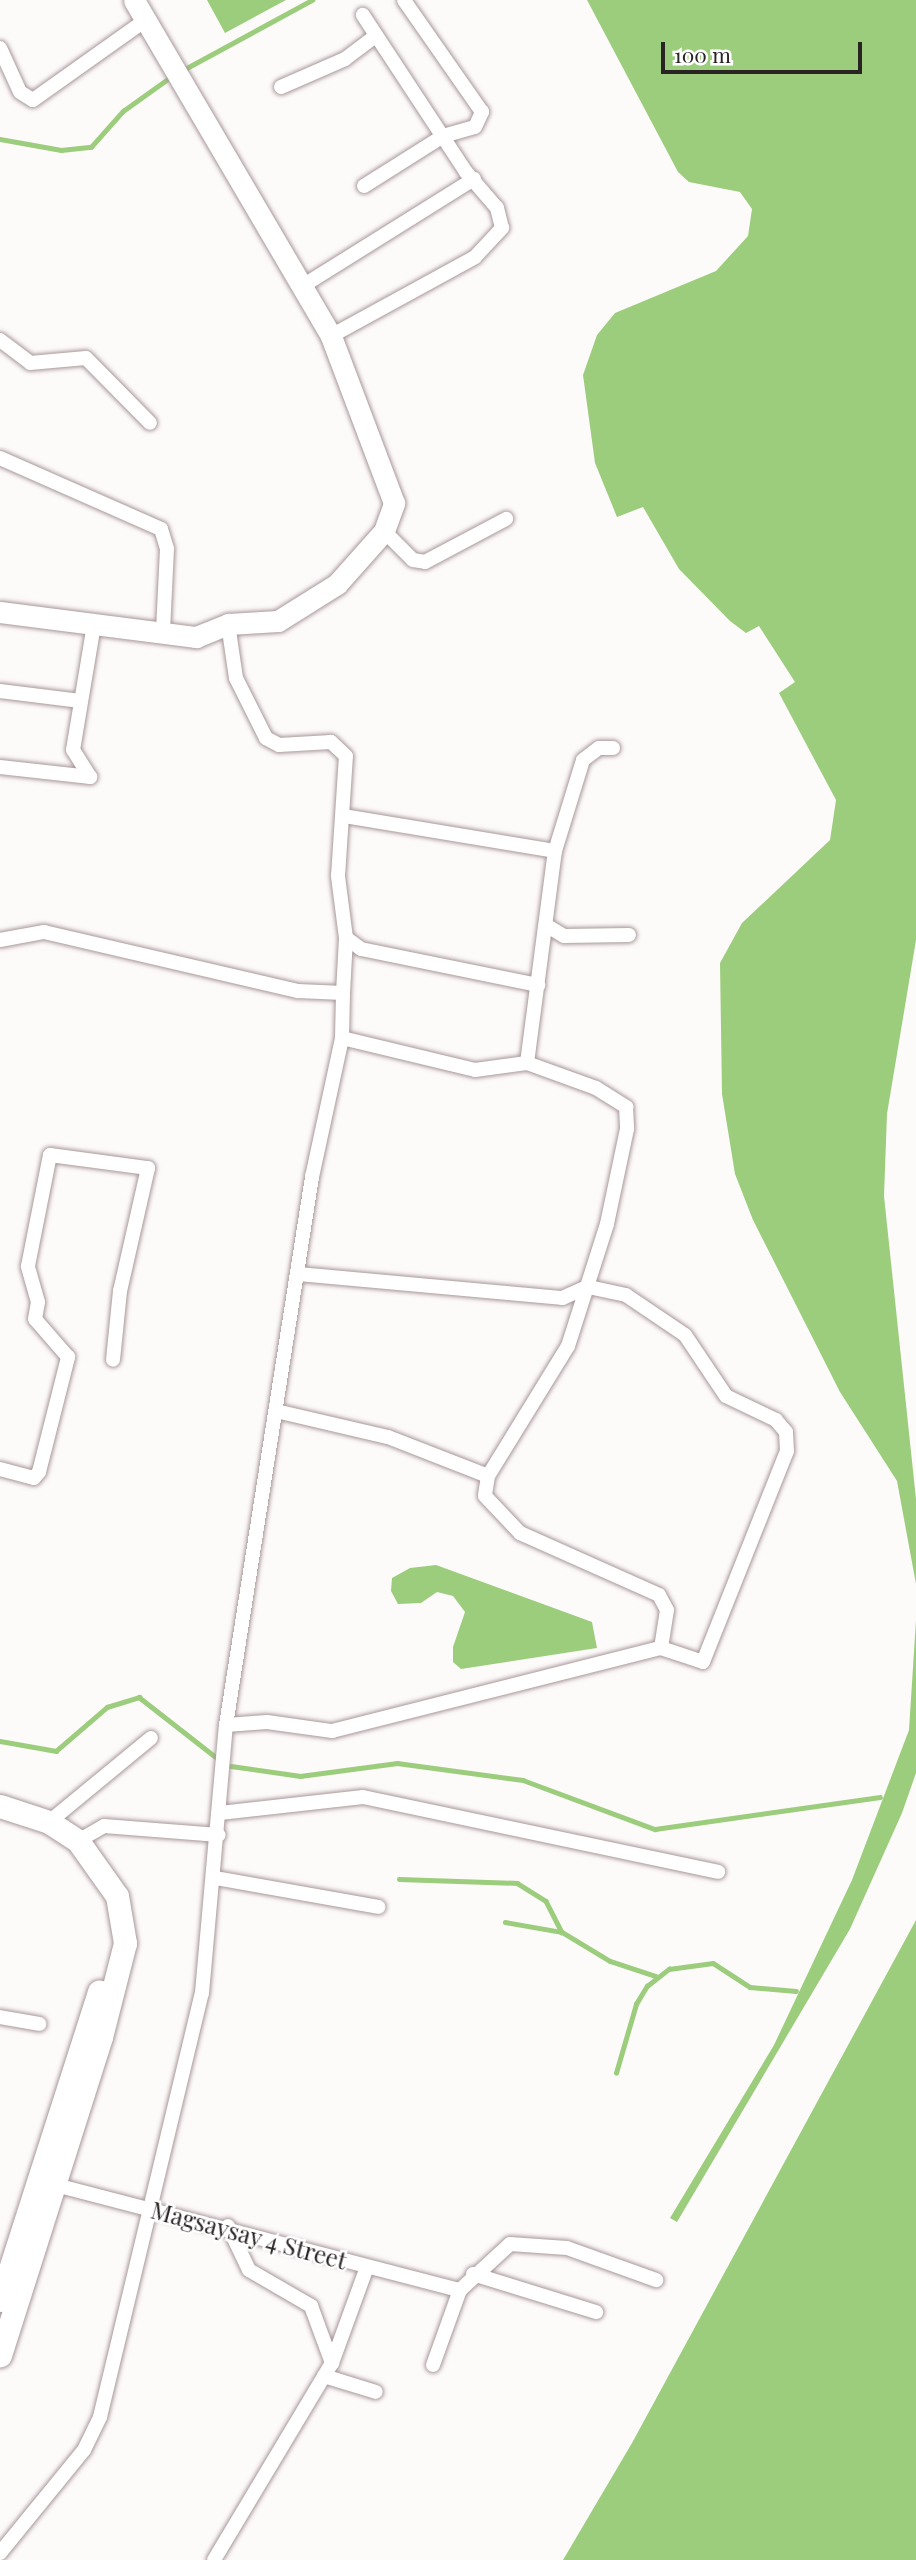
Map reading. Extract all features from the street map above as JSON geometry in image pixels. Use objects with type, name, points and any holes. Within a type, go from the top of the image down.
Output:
[{"type":"main road","points":[[0,1807],[49,1822],[78,1841],[117,1896],[125,1943],[47,2182],[0,2301]]},
{"type":"main road","points":[[0,1821],[41,1833],[69,1852],[95,1883],[108,1919],[104,1976],[0,2355]]},
{"type":"street","points":[[0,612],[196,637],[228,624],[278,621],[308,607],[384,531],[394,503],[389,477],[331,336],[134,0]]},
{"type":"street","points":[[364,186],[443,136],[475,127],[480,102],[404,0]]},
{"type":"street","points":[[331,336],[495,239],[502,218],[443,136],[363,15]]},
{"type":"street","points":[[0,48],[20,92],[33,100],[144,20]]},
{"type":"street","points":[[281,87],[345,59],[376,36]]},
{"type":"street","points":[[301,288],[474,179]]},
{"type":"street","points":[[0,341],[30,363],[86,358],[150,423]]},
{"type":"street","points":[[0,458],[161,529],[167,549],[163,631]]},
{"type":"street","points":[[384,531],[402,552],[425,562],[506,519]]},
{"type":"street","points":[[0,2553],[94,2434],[202,1993],[216,1878],[226,1725],[297,1274],[342,1038],[346,938],[338,876],[346,756],[331,742],[279,745],[266,738],[236,678],[228,624]]},
{"type":"street","points":[[0,767],[90,777],[73,750],[94,625]]},
{"type":"street","points":[[0,691],[80,701]]},
{"type":"street","points":[[527,1063],[549,927],[555,851],[583,760],[599,748],[613,748]]},
{"type":"street","points":[[344,816],[555,851]]},
{"type":"street","points":[[549,927],[564,936],[629,935]]},
{"type":"street","points":[[0,940],[44,932],[298,990],[343,993]]},
{"type":"street","points":[[346,938],[361,949],[538,985]]},
{"type":"street","points":[[342,1038],[475,1070],[527,1063],[596,1088],[619,1100],[629,1114],[587,1287],[552,1377],[488,1476],[485,1496],[520,1532],[659,1595],[667,1610],[661,1648]]},
{"type":"street","points":[[0,1469],[34,1478],[39,1472],[68,1357],[35,1319],[38,1302],[28,1265],[50,1154],[148,1168],[120,1291],[113,1360]]},
{"type":"street","points":[[226,1725],[267,1722],[332,1731],[661,1648],[694,1664],[710,1655],[783,1472],[786,1432],[776,1420],[726,1396],[685,1335],[626,1295],[587,1287],[562,1298],[297,1274]]},
{"type":"street","points":[[276,1411],[401,1441],[488,1476]]},
{"type":"street","points":[[49,1822],[151,1738]]},
{"type":"street","points":[[220,1812],[363,1797],[718,1872]]},
{"type":"street","points":[[78,1841],[104,1826],[219,1835]]},
{"type":"street","points":[[216,1878],[378,1908]]},
{"type":"street","points":[[0,2017],[39,2024]]},
{"type":"street","name":"Magsaysay 4 Street","points":[[47,2182],[228,2226],[367,2267],[460,2290]]},
{"type":"street","points":[[228,2226],[249,2270],[311,2306],[328,2369],[376,2392]]},
{"type":"street","points":[[433,2365],[460,2290],[473,2274],[510,2244],[532,2242],[656,2280]]},
{"type":"street","points":[[214,2560],[328,2369],[367,2267]]},
{"type":"street","points":[[473,2274],[596,2312]]},
{"type":"shaded area","points":[[207,0],[286,0],[225,33]]},
{"type":"shaded area","points":[[587,0],[916,0],[916,940],[887,1114],[884,1196],[916,1499],[916,1584],[897,1481],[840,1392],[753,1220],[735,1174],[722,1094],[720,963],[742,923],[830,840],[836,800],[779,693],[795,682],[759,626],[746,633],[730,621],[679,569],[643,507],[617,517],[595,463],[583,375],[597,335],[615,313],[716,271],[748,236],[752,209],[740,192],[689,182],[678,172]]},
{"type":"shaded area","points":[[436,1565],[592,1622],[597,1648],[461,1669],[453,1662],[453,1647],[465,1612],[453,1596],[437,1592],[421,1603],[398,1604],[391,1591],[392,1578],[410,1568]]},
{"type":"shaded area","points":[[916,1620],[916,1773],[902,1813],[850,1929],[677,2222],[670,2218],[774,2045],[852,1880],[909,1730]]},
{"type":"shaded area","points":[[916,1920],[916,2560],[563,2560],[632,2443]]},
{"type":"waterway","points":[[183,70],[312,0]]},
{"type":"waterway","points":[[0,139],[61,150],[91,147],[123,111],[172,76]]},
{"type":"waterway","points":[[0,1741],[56,1751],[107,1707],[139,1697],[217,1758]]},
{"type":"waterway","points":[[231,1766],[300,1776],[397,1763],[523,1780],[655,1829],[880,1797]]},
{"type":"waterway","points":[[399,1879],[517,1883],[546,1901],[562,1932]]},
{"type":"waterway","points":[[505,1922],[562,1932],[610,1961],[656,1976]]},
{"type":"waterway","points":[[616,2073],[636,2004],[647,1986],[669,1969],[713,1963],[750,1987],[796,1991]]}]
